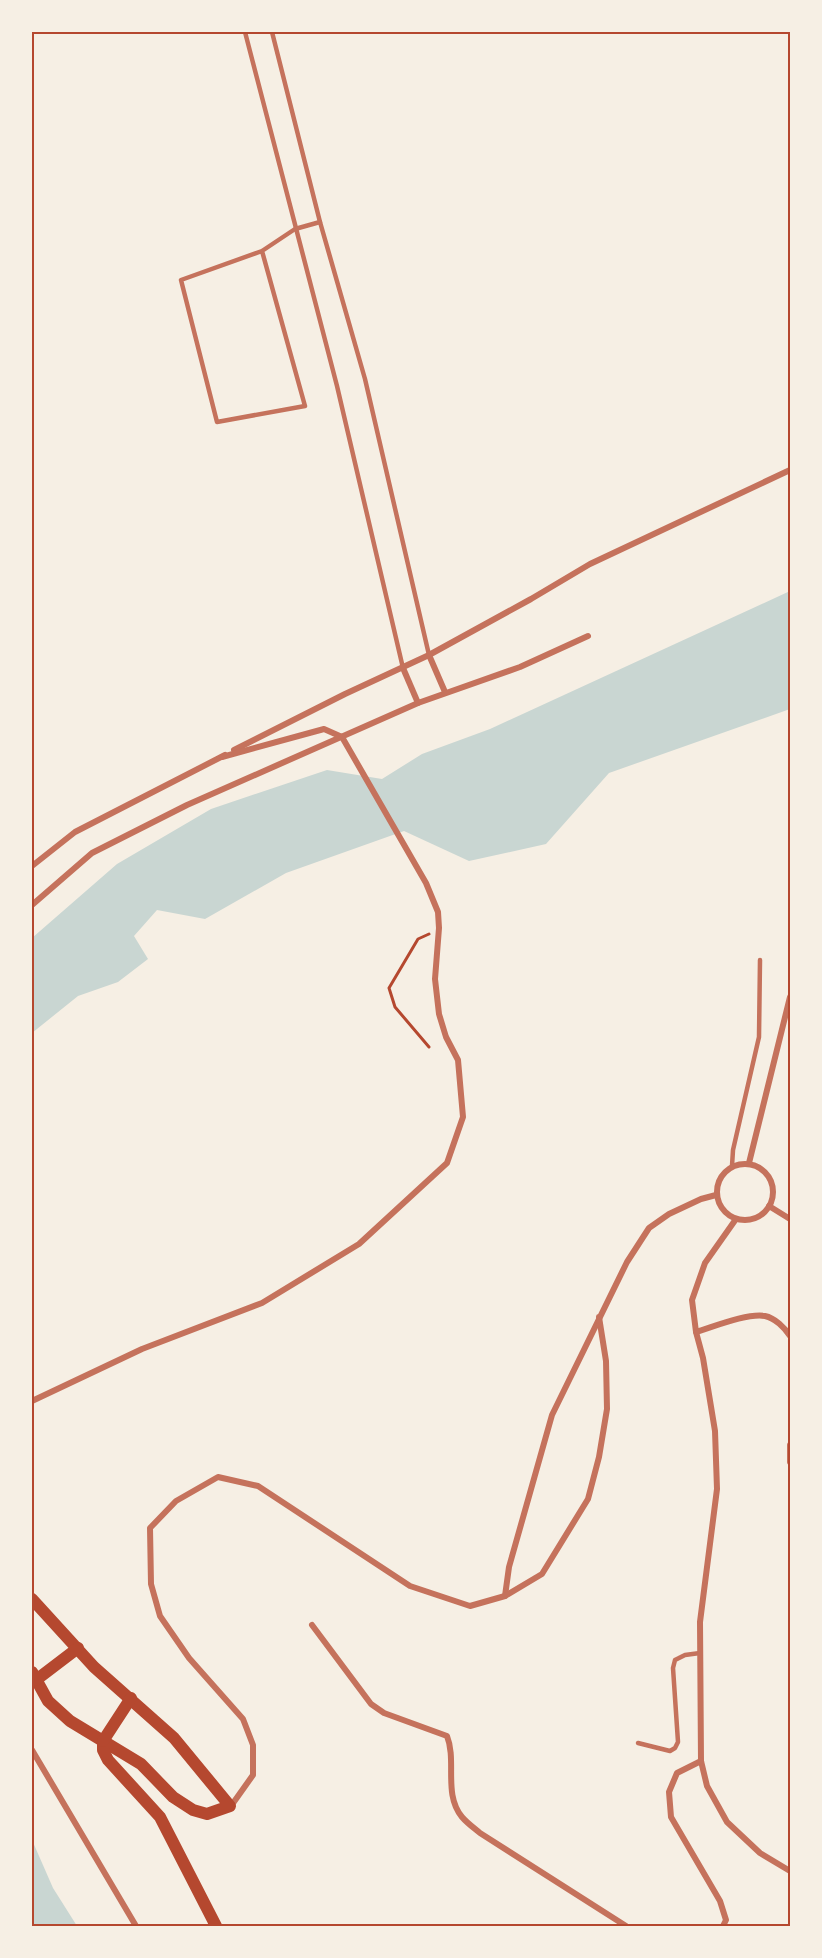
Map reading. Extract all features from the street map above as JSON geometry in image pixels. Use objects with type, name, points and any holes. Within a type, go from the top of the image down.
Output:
[{"type":"main road","points":[[32,1599],[78,1648],[94,1667],[174,1738],[230,1806],[207,1814],[193,1810],[173,1797],[141,1764],[70,1722],[48,1701],[34,1676],[78,1648]]},
{"type":"main road","points":[[131,1698],[103,1741],[103,1750],[108,1760],[160,1817],[216,1926]]},
{"type":"street","points":[[32,866],[75,832],[345,694],[429,655],[590,564],[790,472]]},
{"type":"street","points":[[32,905],[92,853],[195,801],[418,703],[520,667],[588,636]]},
{"type":"street","points":[[429,655],[445,692]]},
{"type":"street","points":[[403,668],[418,703]]},
{"type":"street","points":[[32,1401],[142,1349],[262,1303],[359,1244],[447,1163],[463,1117],[458,1060],[446,1037],[439,1014],[435,980],[440,928],[438,912],[426,883],[342,737],[324,729],[222,756]]},
{"type":"street","points":[[749,1163],[790,997]]},
{"type":"street","points":[[749,1163],[765,1172],[770,1180],[773,1188],[769,1206],[758,1217],[736,1219],[720,1206],[716,1196],[717,1184],[723,1173],[732,1166],[749,1163]]},
{"type":"street","points":[[505,1596],[508,1567],[552,1415],[627,1262],[649,1228],[669,1214],[716,1196]]},
{"type":"street","points":[[769,1206],[790,1219]]},
{"type":"street","points":[[736,1219],[705,1263],[692,1300],[715,1431],[717,1489],[700,1622],[701,1761],[706,1786],[727,1822],[760,1853],[790,1871]]},
{"type":"street","points":[[696,1332],[746,1318],[765,1316],[779,1323],[790,1336]]},
{"type":"street","points":[[230,1806],[253,1775],[253,1745],[243,1719],[189,1658],[160,1616],[151,1584],[150,1528],[176,1501],[218,1476],[258,1486],[410,1586],[470,1606],[505,1596],[542,1574],[588,1499],[599,1457],[607,1409],[606,1361],[599,1317]]},
{"type":"street","points":[[790,1446],[790,1462]]},
{"type":"street","points":[[312,1625],[371,1704],[384,1713],[447,1736],[451,1747],[452,1797],[461,1816],[480,1833],[626,1926]]},
{"type":"street","points":[[32,1750],[136,1926]]},
{"type":"street","points":[[701,1761],[677,1773],[669,1792],[670,1817],[720,1901],[726,1920],[723,1926]]},
{"type":"lane","points":[[245,32],[338,386],[403,668]]},
{"type":"lane","points":[[272,32],[320,222],[365,379],[429,655]]},
{"type":"lane","points":[[262,251],[305,406],[217,422],[181,280],[262,251],[295,229],[320,222]]},
{"type":"lane","points":[[732,1166],[733,1150],[759,1037],[760,960]]},
{"type":"lane","points":[[638,1743],[670,1751],[675,1748],[678,1742],[673,1668],[675,1660],[685,1655],[700,1653]]},
{"type":"path","points":[[429,1047],[395,1007],[389,988],[418,939],[440,928]]},
{"type":"shaded area","points":[[790,591],[790,709],[609,773],[546,844],[469,861],[404,831],[286,873],[205,919],[157,910],[134,936],[148,959],[118,982],[78,996],[32,1033],[32,938],[117,864],[211,809],[327,770],[382,779],[422,754],[490,729]]},
{"type":"shaded area","points":[[32,1840],[53,1888],[77,1926],[32,1926]]}]
